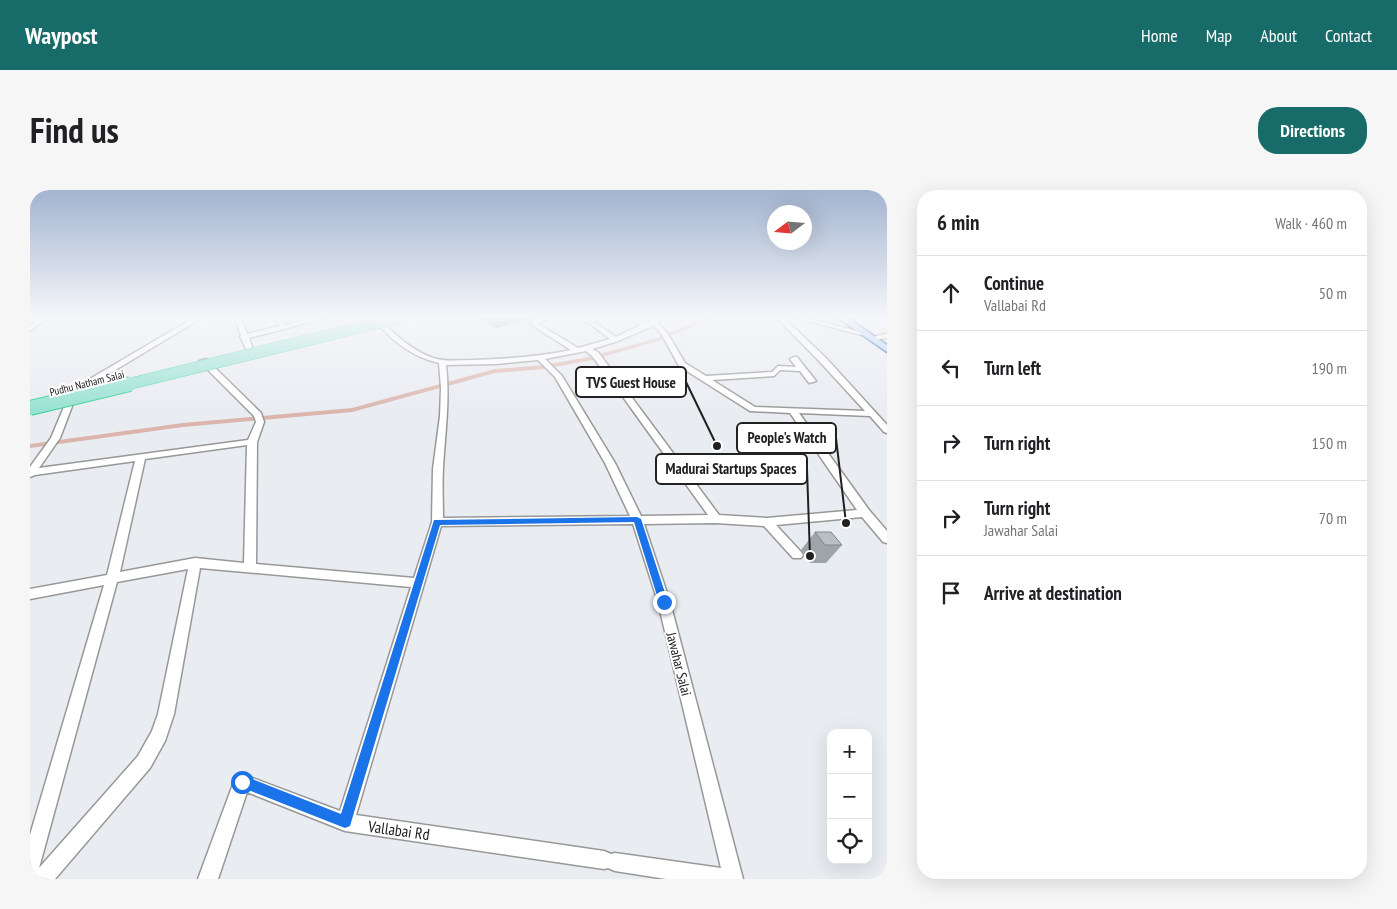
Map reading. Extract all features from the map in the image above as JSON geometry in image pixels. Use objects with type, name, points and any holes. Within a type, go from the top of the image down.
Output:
[{"type":"highway","points":[[30,406],[266,348]]},
{"type":"highway","points":[[30,406],[272,348]]},
{"type":"main road","name":"Pudhu Natham Salai","points":[[205,364],[258,348]]},
{"type":"main road","name":"Pudhu Natham Salai","points":[[30,406],[267,348]]},
{"type":"street","points":[[30,473],[50,446],[72,396],[150,348]]},
{"type":"street","points":[[409,348],[442,362],[545,363],[585,348]]},
{"type":"street","points":[[586,348],[598,357],[716,519]]},
{"type":"street","points":[[673,348],[682,364],[753,409],[872,414]]},
{"type":"street","points":[[810,348],[887,430]]},
{"type":"street","points":[[794,359],[812,382]]},
{"type":"street","points":[[345,822],[437,522],[438,469],[444,416],[445,386],[442,362]]},
{"type":"street","name":"Jawahar Salai","points":[[545,363],[558,376],[610,463],[637,519],[664,602],[732,879]]},
{"type":"street","points":[[205,364],[259,418],[252,442],[250,568]]},
{"type":"street","points":[[704,378],[774,374],[778,368],[802,369]]},
{"type":"street","points":[[793,411],[865,513],[887,539]]},
{"type":"street","points":[[30,473],[252,442]]},
{"type":"street","points":[[30,457],[50,446]]},
{"type":"street","points":[[30,867],[112,579],[141,457]]},
{"type":"street","points":[[437,522],[637,519],[716,519],[767,522],[865,513]]},
{"type":"street","points":[[767,522],[797,555]]},
{"type":"street","points":[[30,594],[195,563],[418,583]]},
{"type":"street","points":[[42,879],[144,762],[159,734],[166,714],[195,563]]},
{"type":"street","name":"Vallabai Rd","points":[[208,879],[242,782],[345,822],[732,879]]},
{"type":"building","points":[[815,532],[831,532],[842,545],[825,545]]},
{"type":"waterway","points":[[30,446],[183,425],[352,410],[495,371],[544,367],[590,359],[628,348]]},
{"type":"place","name":"TVS Guest House","points":[[717,446]]},
{"type":"place","name":"People's Watch","points":[[846,523]]},
{"type":"place","name":"Madurai Startups Spaces","points":[[810,556]]},
{"type":"route","points":[[242,782],[345,822],[437,522],[637,519],[664,602]]}]
